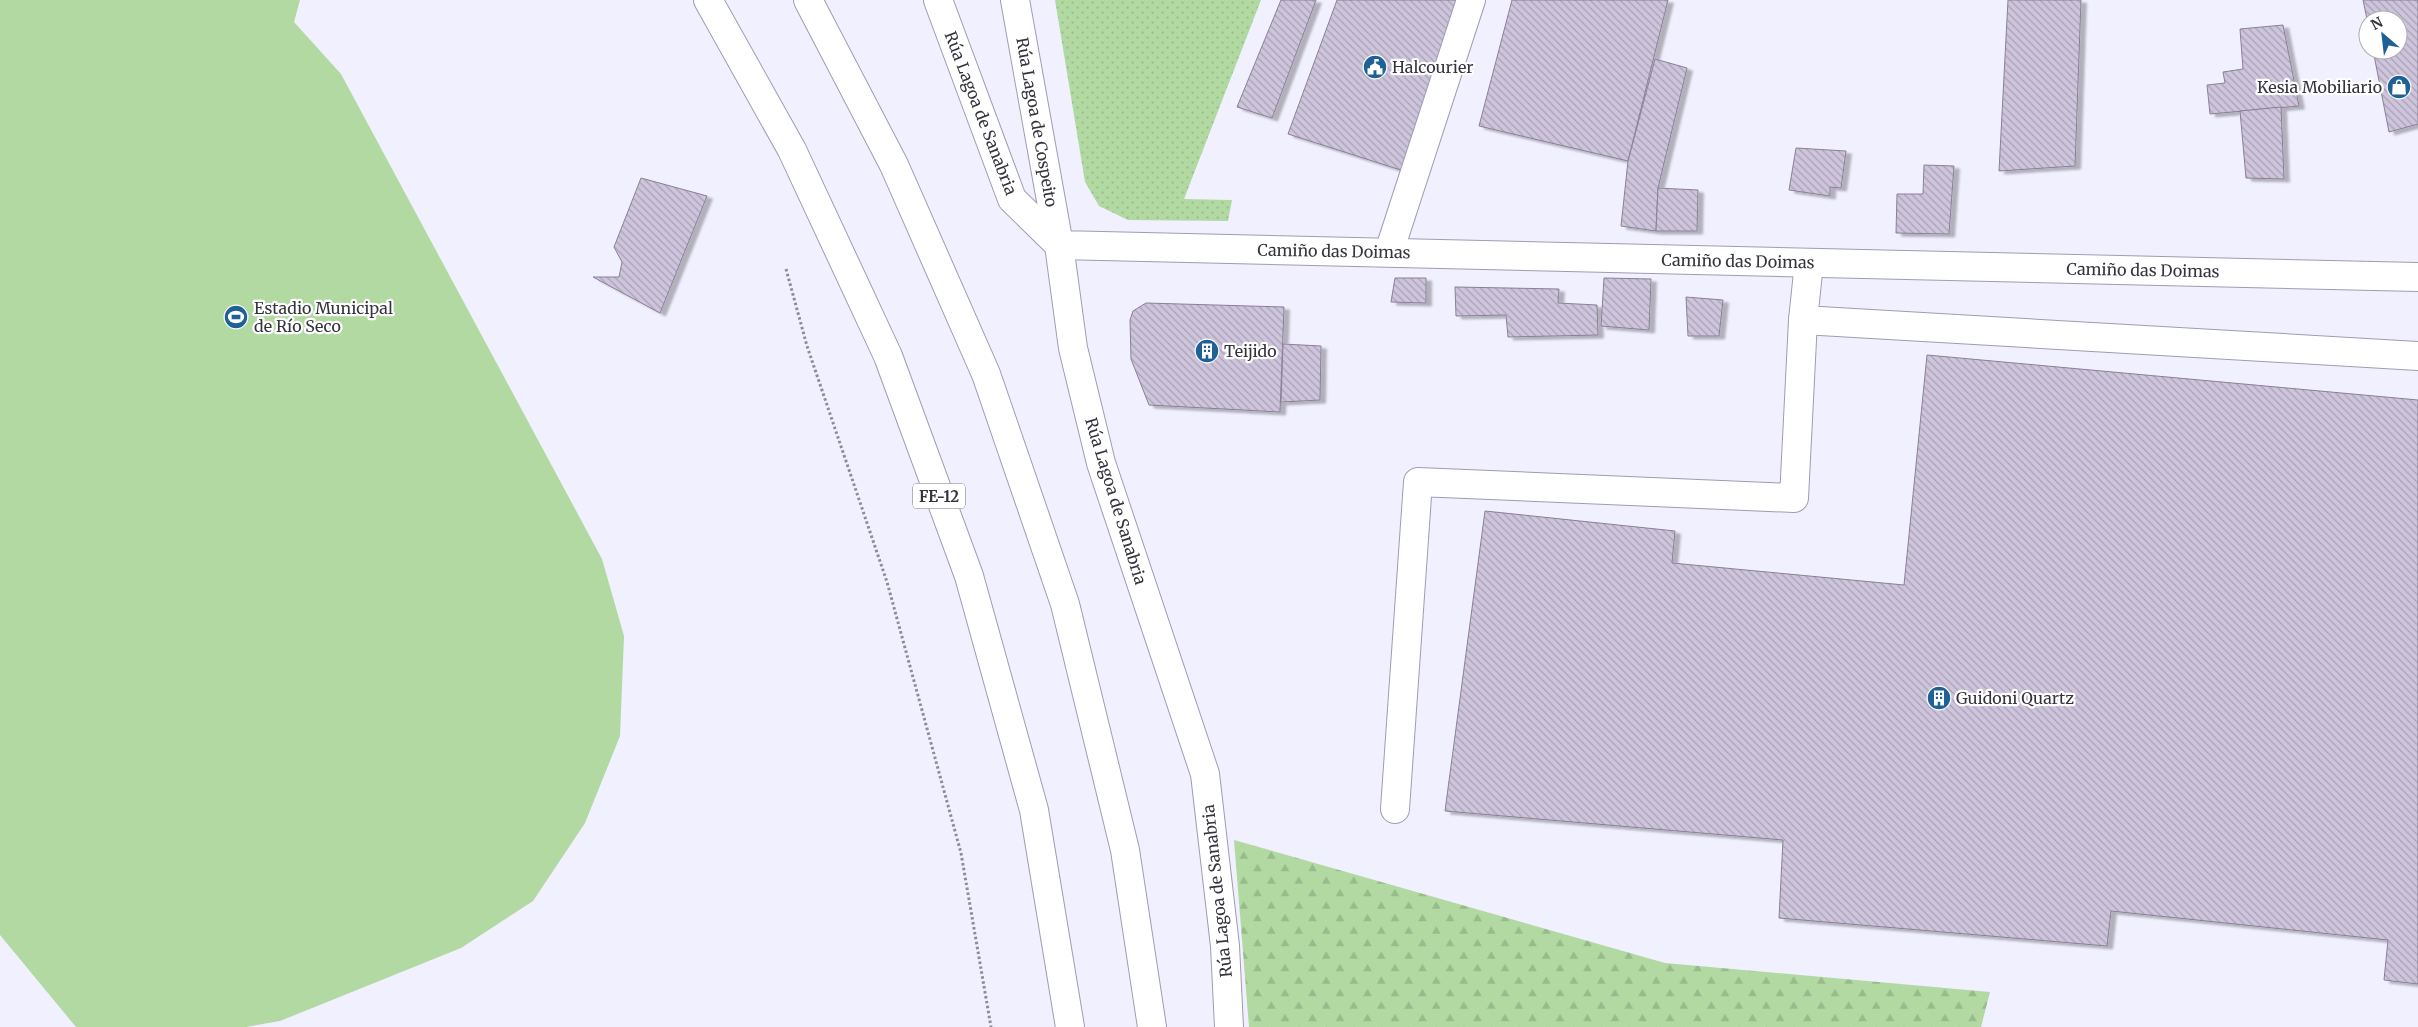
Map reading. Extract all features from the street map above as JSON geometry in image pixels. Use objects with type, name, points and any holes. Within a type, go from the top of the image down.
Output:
[{"type":"main road","name":"FE-12","points":[[708,0],[792,150],[888,356],[969,576],[1034,810],[1070,1027]]},
{"type":"main road","points":[[808,0],[894,165],[986,374],[1065,604],[1125,850],[1152,1027]]},
{"type":"main road","name":"Rúa Lagoa de Sanabria","points":[[938,0],[1012,199],[1059,245],[1073,348],[1101,463],[1205,774],[1225,946],[1229,1027]]},
{"type":"main road","name":"Rúa Lagoa de Cospeito","points":[[1015,0],[1059,245]]},
{"type":"main road","points":[[1389,252],[1471,0]]},
{"type":"main road","name":"Camiño das Doimas","points":[[1059,245],[2418,277]]},
{"type":"main road","points":[[1395,809],[1418,482],[1794,498],[1803,320],[1808,262]]},
{"type":"main road","points":[[1803,320],[2418,356]]},
{"type":"path","points":[[786,270],[807,346],[887,582],[961,853],[991,1027]]},
{"type":"green space","name":"Estadio Municipal de Río Seco","points":[[0,0],[300,0],[294,22],[341,74],[602,559],[624,636],[620,736],[585,823],[533,901],[461,948],[280,1021],[246,1027],[76,1027],[0,935]]},
{"type":"green space","points":[[1055,0],[1261,0],[1184,199],[1232,200],[1228,221],[1128,220],[1099,206],[1085,182]]},
{"type":"green space","points":[[1234,840],[1665,963],[1990,992],[1981,1027],[1249,1027]]},
{"type":"building","points":[[1281,0],[1316,0],[1272,118],[1237,107]]},
{"type":"building","name":"Halcourier","points":[[1337,0],[1458,0],[1404,171],[1288,134]]},
{"type":"building","points":[[1512,0],[1668,0],[1628,161],[1479,126]]},
{"type":"building","points":[[2008,0],[2081,0],[2075,166],[1999,171]]},
{"type":"building","name":"Kesia Mobiliario","points":[[2363,0],[2418,0],[2418,124],[2389,132],[2375,60],[2408,60],[2408,10],[2365,10]]},
{"type":"building","points":[[2283,25],[2299,106],[2210,114],[2207,85],[2225,83],[2223,72],[2243,69],[2240,29]]},
{"type":"building","points":[[1655,59],[1687,68],[1658,188],[1656,231],[1621,226],[1628,161]]},
{"type":"building","points":[[2281,107],[2284,179],[2246,178],[2240,111]]},
{"type":"building","points":[[1796,148],[1846,151],[1841,188],[1830,187],[1830,196],[1789,190]]},
{"type":"building","points":[[1924,165],[1954,166],[1949,234],[1896,233],[1897,194],[1923,194]]},
{"type":"building","points":[[641,178],[707,196],[660,313],[593,277],[619,277],[622,262],[614,247]]},
{"type":"building","points":[[1658,188],[1698,190],[1697,231],[1656,231]]},
{"type":"building","points":[[1395,278],[1426,278],[1426,303],[1391,302]]},
{"type":"building","points":[[1604,278],[1651,279],[1649,330],[1601,326]]},
{"type":"building","points":[[1455,287],[1559,289],[1558,303],[1597,305],[1598,335],[1508,337],[1506,315],[1456,316]]},
{"type":"building","points":[[1686,297],[1723,300],[1719,336],[1688,336]]},
{"type":"building","name":"Teijido","points":[[1146,303],[1284,307],[1280,412],[1149,405],[1131,359],[1130,320],[1133,311]]},
{"type":"building","points":[[1283,344],[1321,346],[1320,400],[1281,402]]},
{"type":"building","name":"Guidoni Quartz","points":[[1927,355],[2418,400],[2418,984],[2384,980],[2388,940],[2111,911],[2107,946],[1779,918],[1783,840],[1445,811],[1485,511],[1675,531],[1672,563],[1904,585]]},
{"type":"place","name":"Halcourier","points":[[1375,67]]},
{"type":"place","name":"Kesia Mobiliario","points":[[2399,87]]},
{"type":"place","name":"Estadio Municipal de Río Seco","points":[[236,317]]},
{"type":"place","name":"Teijido","points":[[1207,351]]},
{"type":"place","name":"Guidoni Quartz","points":[[1939,698]]}]
